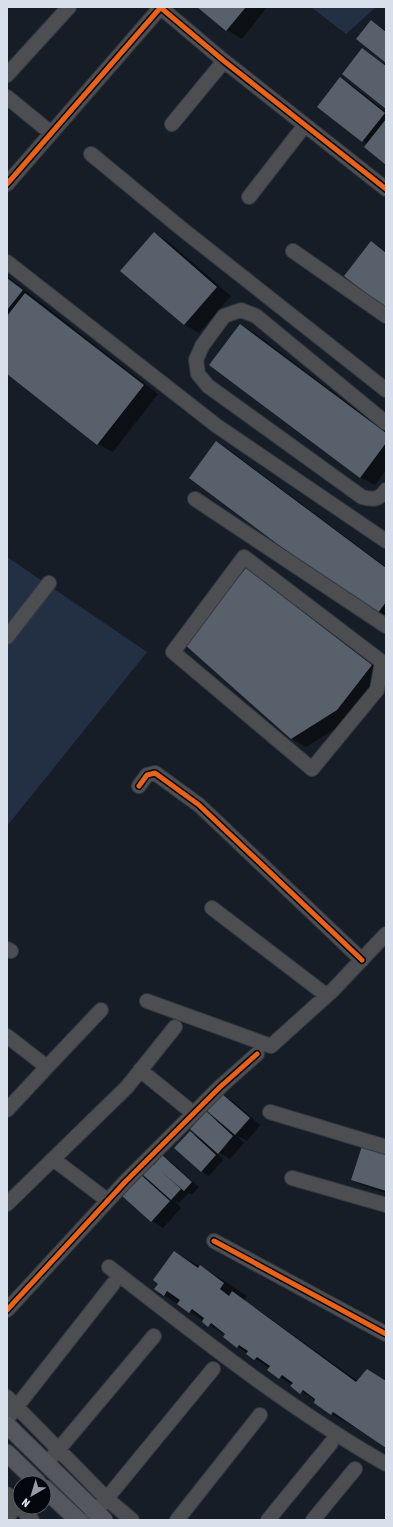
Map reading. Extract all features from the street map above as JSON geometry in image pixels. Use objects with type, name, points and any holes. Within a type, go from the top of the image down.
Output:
[{"type":"main road","points":[[7,1425],[99,1513]]},
{"type":"main road","points":[[7,1453],[30,1475]]},
{"type":"main road","points":[[52,1496],[78,1520]]},
{"type":"street","points":[[7,75],[69,7]]},
{"type":"street","points":[[7,184],[161,7],[224,61],[386,188]]},
{"type":"street","points":[[172,124],[224,61]]},
{"type":"street","points":[[7,97],[52,133]]},
{"type":"street","points":[[249,197],[305,125]]},
{"type":"street","points":[[91,154],[188,234],[386,390]]},
{"type":"street","points":[[293,251],[386,316]]},
{"type":"street","points":[[7,262],[217,426],[386,541]]},
{"type":"street","points":[[386,423],[256,316],[241,310],[224,316],[202,346],[196,360],[198,374],[208,386],[362,497],[373,500],[382,496],[386,490]]},
{"type":"street","points":[[195,499],[386,626]]},
{"type":"street","points":[[244,557],[382,662],[382,693],[312,769],[173,652],[244,557]]},
{"type":"street","points":[[7,637],[49,582]]},
{"type":"street","points":[[139,786],[147,775],[155,773],[199,805],[362,960]]},
{"type":"street","points":[[212,908],[326,995]]},
{"type":"street","points":[[147,1001],[271,1046],[362,960],[386,934]]},
{"type":"street","points":[[7,1110],[101,1010]]},
{"type":"street","points":[[7,1204],[127,1087],[175,1028]]},
{"type":"street","points":[[7,1036],[47,1067]]},
{"type":"street","points":[[7,1310],[107,1200],[193,1113],[257,1054]]},
{"type":"street","points":[[140,1070],[193,1113]]},
{"type":"street","points":[[270,1112],[386,1147]]},
{"type":"street","points":[[53,1159],[107,1200]]},
{"type":"street","points":[[292,1178],[386,1204]]},
{"type":"street","points":[[214,1241],[386,1334]]},
{"type":"street","points":[[109,1267],[250,1373],[350,1444],[386,1464]]},
{"type":"street","points":[[7,1419],[12,1402],[113,1284]]},
{"type":"street","points":[[47,1464],[154,1336]]},
{"type":"street","points":[[99,1513],[213,1368]]},
{"type":"street","points":[[12,1402],[59,1449],[99,1513],[132,1520]]},
{"type":"street","points":[[176,1520],[260,1415]]},
{"type":"street","points":[[268,1520],[330,1443]]},
{"type":"street","points":[[313,1520],[356,1469]]},
{"type":"shaded area","points":[[311,7],[376,7],[346,34]]},
{"type":"shaded area","points":[[7,557],[147,652],[7,826]]},
{"type":"building","points":[[197,7],[246,7],[226,31]]},
{"type":"building","points":[[371,20],[386,32],[386,63],[356,39]]},
{"type":"building","points":[[362,48],[386,66],[386,109],[342,74]]},
{"type":"building","points":[[340,77],[385,113],[362,142],[317,107]]},
{"type":"building","points":[[386,119],[386,165],[364,147]]},
{"type":"building","points":[[154,232],[217,287],[184,325],[120,271]]},
{"type":"building","points":[[371,241],[386,253],[386,309],[344,276]]},
{"type":"building","points":[[7,278],[23,290],[7,310]]},
{"type":"building","points":[[25,293],[144,385],[97,445],[7,374],[7,316]]},
{"type":"building","points":[[240,324],[386,433],[386,443],[360,478],[209,365]]},
{"type":"building","points":[[216,441],[386,568],[386,602],[375,617],[189,478]]},
{"type":"building","points":[[246,568],[372,665],[337,710],[291,739],[184,644]]},
{"type":"building","points":[[221,1093],[250,1118],[235,1135],[206,1110]]},
{"type":"building","points":[[206,1111],[233,1136],[218,1154],[190,1129]]},
{"type":"building","points":[[190,1131],[216,1155],[201,1172],[174,1148]]},
{"type":"building","points":[[363,1143],[386,1150],[386,1191],[351,1180]]},
{"type":"building","points":[[162,1155],[192,1182],[184,1191],[154,1165]]},
{"type":"building","points":[[152,1163],[181,1189],[171,1200],[142,1174]]},
{"type":"building","points":[[140,1174],[170,1201],[151,1222],[121,1195]]},
{"type":"building","points":[[174,1251],[198,1268],[200,1265],[224,1283],[220,1289],[229,1296],[232,1291],[356,1382],[367,1369],[386,1381],[386,1448],[333,1412],[331,1415],[314,1403],[315,1399],[303,1390],[300,1394],[290,1386],[293,1383],[282,1375],[279,1379],[267,1370],[270,1366],[257,1357],[254,1360],[246,1354],[248,1351],[239,1345],[237,1348],[223,1337],[225,1334],[211,1323],[208,1327],[202,1322],[204,1318],[192,1309],[189,1313],[177,1304],[180,1300],[167,1291],[164,1296],[154,1289],[158,1284],[153,1280]]},
{"type":"cycle path","points":[[160,7],[224,61],[386,189]]},
{"type":"cycle path","points":[[7,184],[161,7]]},
{"type":"cycle path","points":[[139,786],[147,775],[155,773],[199,805],[362,960]]},
{"type":"cycle path","points":[[7,1310],[125,1182],[220,1087],[257,1054]]},
{"type":"cycle path","points":[[214,1241],[386,1334]]}]
